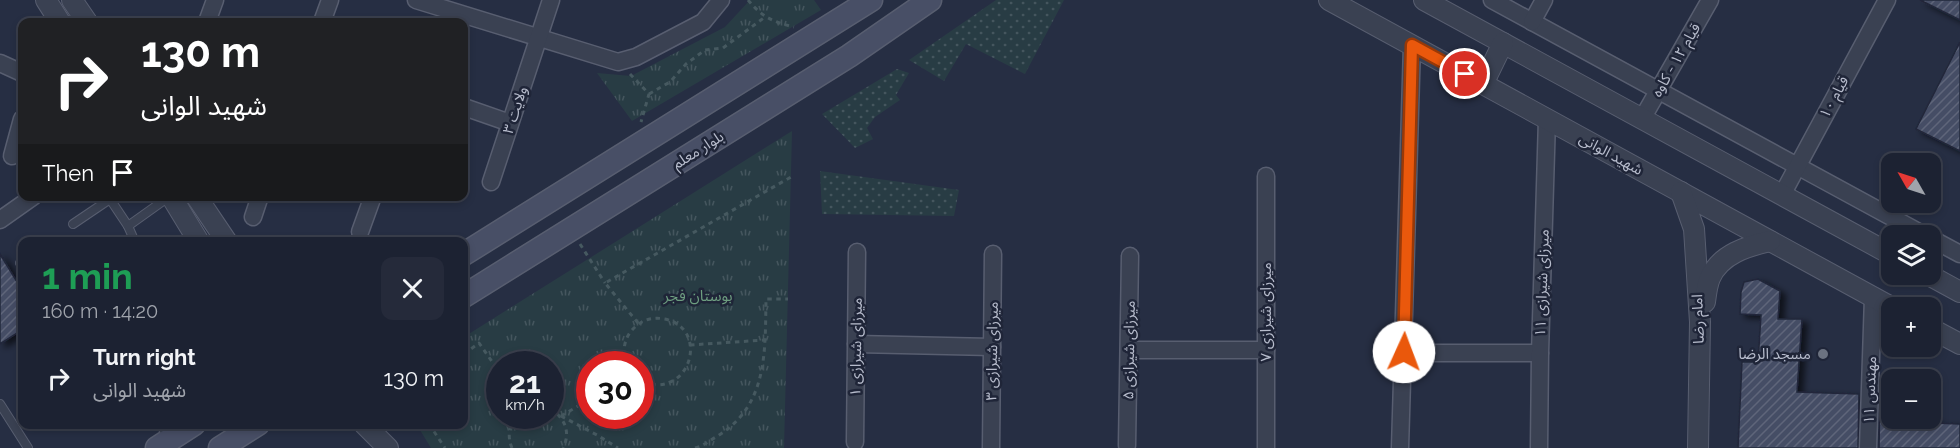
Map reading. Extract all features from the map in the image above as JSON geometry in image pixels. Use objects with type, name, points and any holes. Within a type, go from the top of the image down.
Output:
[{"type":"main road","points":[[468,252],[871,0]]},
{"type":"main road","name":"بلوار معلم","points":[[468,293],[849,56],[930,0]]},
{"type":"main road","points":[[162,437],[182,429]]},
{"type":"main road","points":[[220,448],[250,429]]},
{"type":"street","points":[[46,0],[57,18]]},
{"type":"street","points":[[72,0],[84,18]]},
{"type":"street","points":[[208,18],[215,0]]},
{"type":"street","points":[[323,18],[330,0]]},
{"type":"street","points":[[416,0],[618,62],[636,57],[703,22],[721,0]]},
{"type":"street","name":"ولایت ۳","points":[[491,182],[550,0]]},
{"type":"street","name":"شهید الوانی","points":[[1329,0],[1881,301]]},
{"type":"street","points":[[1424,0],[1881,249]]},
{"type":"street","points":[[1492,0],[1906,225]]},
{"type":"street","points":[[1532,22],[1544,0]]},
{"type":"street","name":"قیام ۱۲ - کاوه","points":[[1642,119],[1710,0]]},
{"type":"street","name":"قیام ۱۰","points":[[1782,195],[1887,0]]},
{"type":"street","points":[[1483,84],[1503,43]]},
{"type":"street","points":[[1400,448],[1412,45]]},
{"type":"street","points":[[0,63],[18,71]]},
{"type":"street","points":[[468,109],[510,123]]},
{"type":"street","name":"میرزای شیرازی ۱۱","points":[[1539,448],[1547,119]]},
{"type":"street","points":[[12,156],[18,134]]},
{"type":"street","name":"میرزای شیرازی ۷","points":[[1266,176],[1266,448]]},
{"type":"street","name":"امام رضا","points":[[1680,192],[1694,229],[1700,322],[1698,448]]},
{"type":"street","points":[[0,220],[26,201]]},
{"type":"street","points":[[174,201],[197,237]]},
{"type":"street","points":[[199,201],[223,237]]},
{"type":"street","points":[[253,217],[258,201]]},
{"type":"street","points":[[360,232],[371,201]]},
{"type":"street","points":[[1700,322],[1711,276],[1726,258],[1747,246],[1770,241]]},
{"type":"street","points":[[1941,244],[1960,254]]},
{"type":"street","name":"میرزای شیرازی ۱","points":[[855,442],[857,252]]},
{"type":"street","name":"میرزای شیرازی ۳","points":[[991,448],[993,254]]},
{"type":"street","name":"میرزای شیرازی ۵","points":[[1128,445],[1130,256]]},
{"type":"street","points":[[1941,282],[1960,292]]},
{"type":"street","name":"مهندس ۱۱","points":[[1868,448],[1873,297]]},
{"type":"street","points":[[1941,334],[1960,344]]},
{"type":"street","points":[[856,344],[992,347]]},
{"type":"street","points":[[1129,350],[1266,350]]},
{"type":"street","points":[[1404,352],[1540,353]]},
{"type":"street","points":[[369,429],[388,448]]},
{"type":"lane","points":[[73,224],[107,201]]},
{"type":"lane","points":[[111,201],[133,237]]},
{"type":"lane","points":[[128,226],[164,201]]},
{"type":"lane","points":[[0,404],[28,448]]},
{"type":"path","points":[[748,0],[756,10],[773,22],[820,33]]},
{"type":"path","points":[[641,145],[640,127],[649,94],[670,82],[686,64],[705,50],[723,48],[765,16]]},
{"type":"path","points":[[618,62],[649,94]]},
{"type":"path","points":[[605,283],[791,177]]},
{"type":"path","points":[[571,229],[605,283],[638,323]]},
{"type":"path","points":[[695,448],[729,430],[751,404],[762,372],[766,300],[788,299]]},
{"type":"path","points":[[623,351],[625,340],[638,323],[659,318],[670,320],[679,326],[686,334],[690,345],[691,356],[688,366],[682,375],[672,382],[661,386],[654,385]]},
{"type":"path","points":[[690,345],[765,340]]},
{"type":"path","points":[[468,351],[479,344],[486,354]]},
{"type":"path","points":[[564,418],[618,448]]},
{"type":"path","points":[[563,448],[567,434],[564,425]]},
{"type":"path","points":[[432,429],[445,448]]},
{"type":"path","points":[[510,429],[508,432],[512,448]]},
{"type":"green space","points":[[750,0],[814,0],[821,10],[632,121],[597,73],[631,76],[725,27]]},
{"type":"green space","points":[[996,0],[1064,0],[1025,74],[966,44],[944,81],[909,60]]},
{"type":"green space","points":[[897,69],[909,73],[896,95],[900,100],[875,117],[867,128],[873,139],[855,148],[822,114]]},
{"type":"green space","name":"بوستان فجر","points":[[792,131],[784,448],[431,448],[419,429],[468,429],[468,334]]},
{"type":"green space","points":[[820,171],[959,190],[954,216],[822,214]]},
{"type":"building","points":[[1920,0],[1960,0],[1960,20]]},
{"type":"building","points":[[1960,42],[1960,151],[1916,129]]},
{"type":"building","points":[[0,254],[18,283],[18,333],[0,344]]},
{"type":"building","points":[[1758,279],[1780,291],[1778,319],[1802,319],[1797,392],[1859,394],[1858,448],[1738,448],[1742,362],[1758,362],[1761,315],[1740,314],[1741,292],[1744,282]]},
{"type":"building","points":[[1880,394],[1881,429],[1941,429],[1941,423],[1960,424],[1960,448],[1879,448]]},
{"type":"place","name":"مسجد الرضا","points":[[1823,354]]},
{"type":"route","points":[[1404,352],[1412,45],[1465,74]]}]
